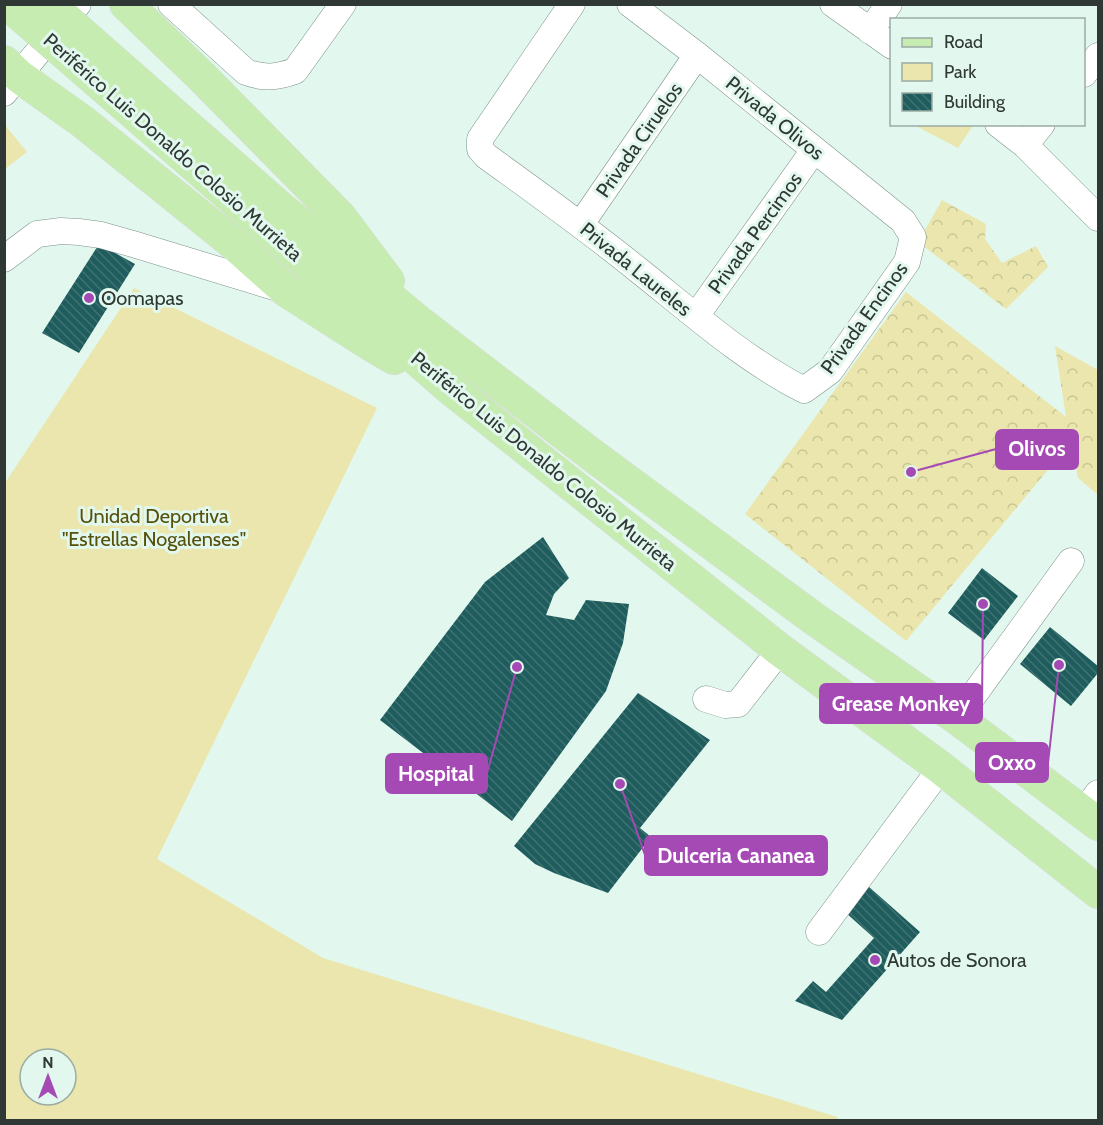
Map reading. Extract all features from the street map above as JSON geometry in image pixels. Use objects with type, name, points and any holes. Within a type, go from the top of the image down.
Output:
[{"type":"main road","name":"Periférico Luis Donaldo Colosio Murrieta","points":[[8,4],[270,215],[420,323],[592,455],[784,596],[957,718],[1094,810]]},
{"type":"main road","name":"Periférico Luis Donaldo Colosio Murrieta","points":[[48,4],[451,389],[780,650],[941,768],[1098,892]]},
{"type":"main road","points":[[126,4],[201,76],[340,217],[420,323]]},
{"type":"main road","points":[[10,77],[83,122],[232,243],[287,291],[369,344],[451,389]]},
{"type":"street","points":[[10,77],[78,4]]},
{"type":"street","points":[[171,4],[246,72],[256,76],[270,77],[283,76],[295,70],[342,4]]},
{"type":"street","name":"Privada Laureles","points":[[572,4],[480,139],[480,149],[486,156],[581,224],[696,316],[776,376],[804,390]]},
{"type":"street","name":"Privada Olivos","points":[[630,4],[903,221],[913,237]]},
{"type":"street","points":[[833,4],[890,45]]},
{"type":"street","points":[[870,31],[888,4]]},
{"type":"street","name":"Privada Ciruelos","points":[[581,224],[697,55]]},
{"type":"street","points":[[1085,72],[1098,56]]},
{"type":"street","points":[[1000,126],[1024,145],[1098,218]]},
{"type":"street","points":[[1024,145],[1040,126]]},
{"type":"street","name":"Privada Percimos","points":[[696,316],[814,150]]},
{"type":"street","points":[[4,259],[37,234],[61,231],[79,232],[101,235],[287,291]]},
{"type":"street","name":"Privada Encinos","points":[[804,390],[830,371],[907,262],[913,237]]},
{"type":"street","points":[[957,718],[1071,561]]},
{"type":"street","points":[[706,699],[725,705],[738,704],[780,650]]},
{"type":"street","points":[[819,932],[941,768]]},
{"type":"green space","points":[[5,125],[27,152],[4,169]]},
{"type":"green space","points":[[916,126],[973,126],[958,148]]},
{"type":"green space","points":[[942,200],[986,224],[985,239],[1002,263],[1036,246],[1048,267],[1006,309],[918,242]]},
{"type":"green space","name":"Unidad Deportiva \"Estrellas Nogalenses\"","points":[[134,288],[377,408],[157,859],[323,958],[837,1117],[838,1120],[5,1120],[5,483]]},
{"type":"green space","points":[[906,292],[1066,417],[1055,346],[1098,370],[1098,495],[1078,478],[1071,442],[906,641],[745,514]]},
{"type":"building","name":"Oomapas","points":[[99,244],[135,264],[79,353],[42,333]]},
{"type":"building","points":[[543,537],[569,578],[554,594],[546,615],[574,620],[586,600],[629,604],[623,643],[606,691],[512,821],[380,720],[485,582]]},
{"type":"building","points":[[982,568],[1018,596],[984,640],[948,613]]},
{"type":"building","points":[[1050,627],[1098,666],[1098,673],[1071,706],[1020,664]]},
{"type":"building","points":[[638,693],[710,740],[640,828],[651,837],[608,893],[535,864],[514,846]]},
{"type":"building","name":"Autos de Sonora","points":[[868,886],[920,932],[842,1020],[795,1001],[813,981],[826,992],[874,938],[845,912]]},
{"type":"place","name":"Oomapas","points":[[89,298]]},
{"type":"place","name":"Olivos","points":[[911,472]]},
{"type":"place","name":"Grease Monkey","points":[[983,604]]},
{"type":"place","name":"Oxxo","points":[[1059,665]]},
{"type":"place","name":"Hospital","points":[[517,667]]},
{"type":"place","name":"Dulceria Cananea","points":[[620,784]]},
{"type":"place","name":"Autos de Sonora","points":[[875,960]]}]
